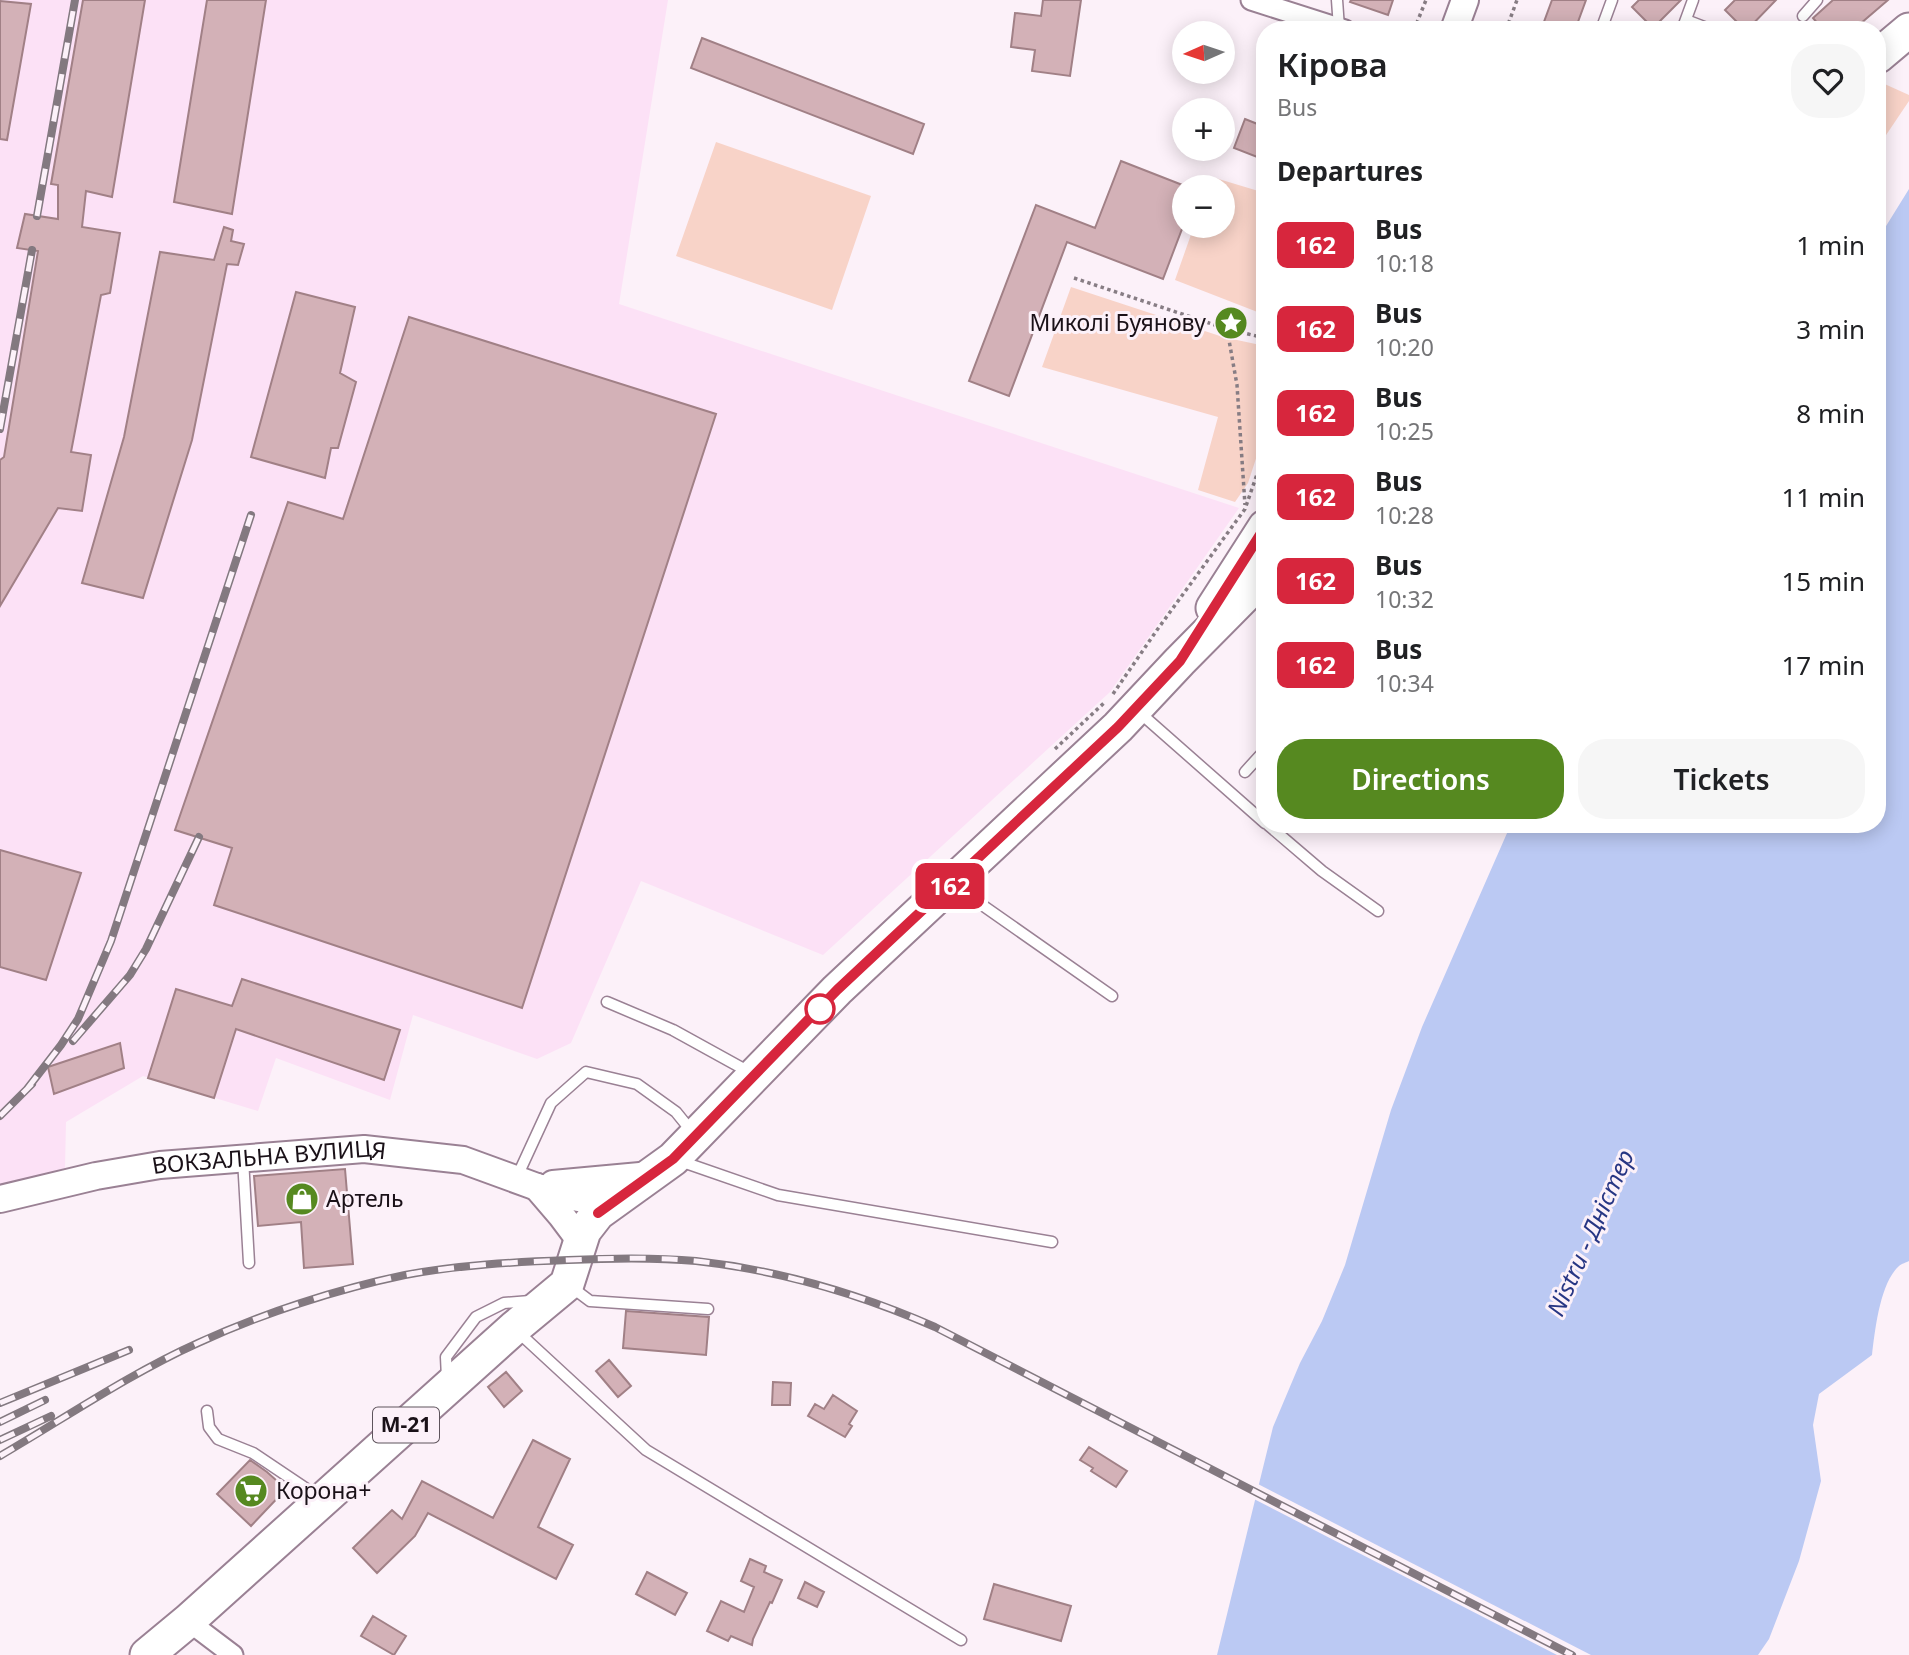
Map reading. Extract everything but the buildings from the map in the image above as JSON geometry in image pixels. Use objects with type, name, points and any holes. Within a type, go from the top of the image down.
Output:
[{"type":"highway","points":[[1886,49],[1909,30]]},
{"type":"highway","name":"М-21","points":[[1180,661],[1255,518]]},
{"type":"highway","name":"М-21","points":[[147,1655],[557,1292],[582,1243],[584,1231],[608,1206],[673,1157],[837,990],[1118,727],[1256,584]]},
{"type":"main road","points":[[1457,21],[1465,0]]},
{"type":"main road","points":[[1472,21],[1480,0]]},
{"type":"main road","name":"ВОКЗАЛЬНА ВУЛИЦЯ","points":[[0,1199],[96,1176],[160,1165],[364,1149],[463,1160],[526,1183],[608,1206]]},
{"type":"main road","name":"ВОКЗАЛЬНА ВУЛИЦЯ","points":[[526,1183],[575,1181],[673,1157]]},
{"type":"main road","name":"ВОКЗАЛЬНА ВУЛИЦЯ","points":[[526,1183],[561,1215],[582,1243]]},
{"type":"street","points":[[1251,0],[1317,21]]},
{"type":"street","points":[[188,1621],[233,1655]]},
{"type":"lane","points":[[1337,0],[1341,21]]},
{"type":"lane","points":[[1604,21],[1612,0]]},
{"type":"lane","points":[[1685,21],[1693,0]]},
{"type":"lane","points":[[1803,16],[1817,0]]},
{"type":"lane","points":[[1136,708],[1256,814]]},
{"type":"lane","points":[[1245,772],[1256,760]]},
{"type":"lane","points":[[1278,833],[1322,871],[1378,911]]},
{"type":"lane","points":[[952,884],[1112,996]]},
{"type":"lane","points":[[607,1002],[673,1030],[755,1075]]},
{"type":"lane","points":[[526,1183],[551,1103],[586,1072],[637,1084],[676,1112],[673,1157],[778,1195],[1052,1242]]},
{"type":"lane","points":[[243,1158],[249,1263]]},
{"type":"lane","points":[[447,1388],[446,1357],[476,1317],[504,1303],[557,1292],[590,1301],[708,1309]]},
{"type":"lane","points":[[514,1328],[646,1450],[961,1640]]},
{"type":"lane","points":[[207,1410],[209,1427],[218,1439],[253,1453],[323,1500]]},
{"type":"path","points":[[1418,21],[1426,0]]},
{"type":"path","points":[[1509,21],[1517,0]]},
{"type":"path","points":[[1074,278],[1227,330],[1256,336]]},
{"type":"path","points":[[1052,752],[1112,695],[1255,518],[1227,330]]},
{"type":"shaded area","points":[[0,0],[668,0],[619,304],[1239,508],[1110,692],[823,955],[641,881],[571,1043],[537,1059],[413,1015],[390,1100],[276,1058],[258,1111],[143,1076],[66,1122],[65,1168],[0,1187]]},
{"type":"shaded area","points":[[1886,85],[1909,95],[1909,101],[1886,135]]},
{"type":"shaded area","points":[[716,142],[871,196],[832,310],[676,256]]},
{"type":"shaded area","points":[[1235,184],[1256,190],[1256,311],[1175,280],[1190,238],[1235,238]]},
{"type":"shaded area","points":[[1071,287],[1223,337],[1256,344],[1256,459],[1248,483],[1235,502],[1198,490],[1218,417],[1042,367]]},
{"type":"water","name":"Nistru - Дністер","points":[[1909,189],[1909,1261],[1899,1266],[1887,1284],[1872,1355],[1819,1394],[1813,1425],[1821,1481],[1799,1561],[1769,1639],[1758,1655],[1217,1655],[1273,1427],[1345,1265],[1391,1110],[1422,1027],[1507,833],[1886,833],[1886,226]]},
{"type":"pier","points":[[1256,1483],[1591,1655],[1557,1655],[1252,1498]]},
{"type":"railway","points":[[37,216],[75,0]]},
{"type":"railway","points":[[0,429],[32,250]]},
{"type":"railway","points":[[27,1089],[78,1019],[111,941],[251,515]]},
{"type":"railway","points":[[73,1041],[130,975],[146,949],[199,837]]},
{"type":"railway","points":[[0,1116],[32,1084]]},
{"type":"railway","points":[[0,1456],[172,1355],[247,1322],[353,1287],[405,1275],[486,1264],[616,1258],[696,1261],[757,1270],[818,1285],[878,1304],[935,1327],[1572,1655]]},
{"type":"railway","points":[[0,1403],[129,1350]]},
{"type":"railway","points":[[0,1422],[45,1400]]},
{"type":"railway","points":[[0,1440],[51,1416]]},
{"type":"bus line","name":"162","points":[[598,1213],[673,1159],[837,990],[1118,727],[1180,661],[1256,541]]},
{"type":"place","name":"Миколі Буянову","points":[[1231,323]]},
{"type":"place","name":"Артель","points":[[302,1199]]},
{"type":"place","name":"Корона+","points":[[251,1491]]}]
